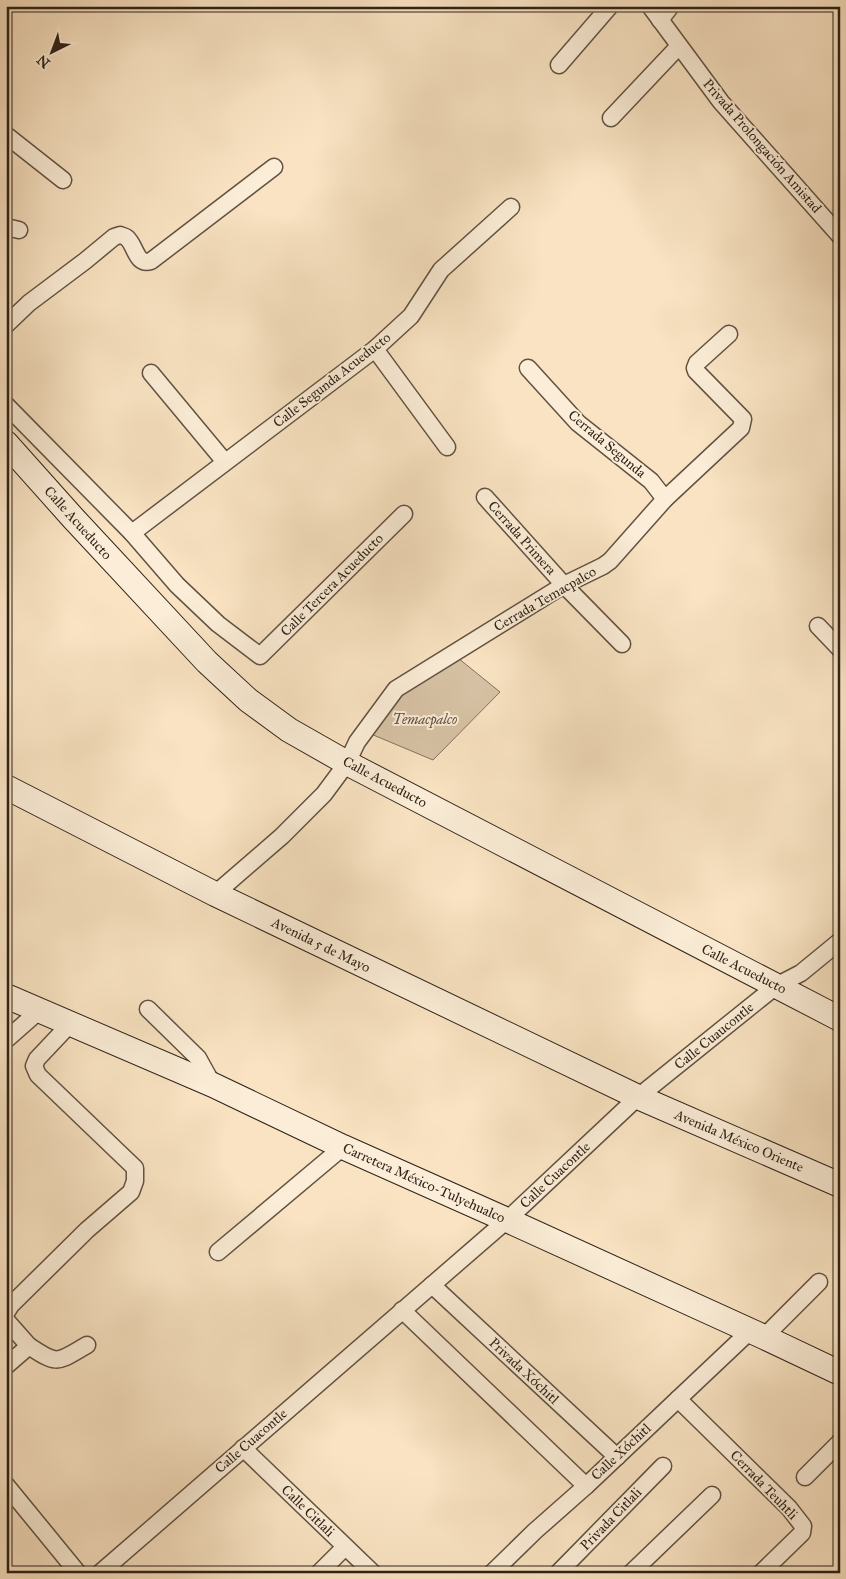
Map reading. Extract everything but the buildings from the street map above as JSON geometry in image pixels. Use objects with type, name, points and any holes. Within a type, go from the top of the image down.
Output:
[{"type":"main road","name":"Calle Acueducto","points":[[6,443],[207,662],[248,700],[289,730],[347,763],[840,1019]]},
{"type":"main road","name":"Avenida 5 de Mayo","points":[[6,787],[215,894],[638,1097]]},
{"type":"main road","name":"Carretera México-Tulyehualco","points":[[8,999],[71,1023],[213,1085],[343,1147],[840,1373]]},
{"type":"main road","name":"Avenida México Oriente","points":[[638,1097],[840,1185]]},
{"type":"street","points":[[559,65],[610,6]]},
{"type":"street","name":"Privada Prolongación Amistad","points":[[650,6],[721,102],[840,236]]},
{"type":"street","points":[[660,20],[671,6]]},
{"type":"street","points":[[611,118],[680,46]]},
{"type":"street","points":[[6,134],[63,180]]},
{"type":"street","points":[[6,325],[28,303],[85,261],[114,236],[120,235],[127,238],[141,261],[145,263],[151,261],[274,167]]},
{"type":"street","name":"Calle Segunda Acueducto","points":[[132,533],[375,349],[411,316],[441,270],[512,207]]},
{"type":"street","name":"Cerrada Temacpalco","points":[[215,894],[282,836],[324,794],[347,763],[357,742],[396,689],[564,585],[610,561],[665,499],[742,428],[742,419],[695,368],[729,334]]},
{"type":"street","points":[[375,349],[447,448]]},
{"type":"street","name":"Cerrada Segunda","points":[[528,368],[578,423],[651,481],[665,499]]},
{"type":"street","points":[[151,373],[225,462]]},
{"type":"street","points":[[6,405],[132,533]]},
{"type":"street","name":"Cerrada Primera","points":[[485,497],[564,585],[622,644]]},
{"type":"street","name":"Calle Tercera Acueducto","points":[[132,533],[177,585],[218,624],[260,656],[404,514]]},
{"type":"street","points":[[818,626],[840,649]]},
{"type":"street","name":"Calle Cuaucontle","points":[[638,1097],[776,986],[801,973],[840,941]]},
{"type":"street","points":[[148,1009],[198,1058],[213,1085]]},
{"type":"street","points":[[6,1040],[40,1010]]},
{"type":"street","points":[[6,1313],[87,1230],[131,1192],[135,1181],[135,1168],[38,1076],[34,1066],[37,1059],[71,1023]]},
{"type":"street","name":"Calle Cuacontle","points":[[100,1573],[507,1220],[638,1097]]},
{"type":"street","points":[[218,1252],[343,1147]]},
{"type":"street","name":"Calle Xóchitl","points":[[492,1573],[678,1399],[819,1282]]},
{"type":"street","name":"Privada Xóchitl","points":[[432,1285],[617,1457]]},
{"type":"street","points":[[402,1310],[586,1486]]},
{"type":"street","points":[[6,1320],[29,1346],[51,1360],[61,1360],[88,1345]]},
{"type":"street","points":[[6,1366],[29,1346]]},
{"type":"street","name":"Cerrada Teuhtli","points":[[678,1399],[789,1508],[803,1526],[802,1533],[761,1573]]},
{"type":"street","points":[[805,1477],[840,1442]]},
{"type":"street","name":"Calle Citlali","points":[[243,1448],[373,1573]]},
{"type":"street","name":"Privada Citlali","points":[[558,1573],[663,1466]]},
{"type":"street","points":[[6,1485],[78,1573]]},
{"type":"street","points":[[631,1573],[712,1495]]},
{"type":"street","points":[[319,1573],[346,1547]]},
{"type":"green space","name":"Temacpalco","points":[[458,658],[500,692],[433,760],[371,734],[400,694]]}]
